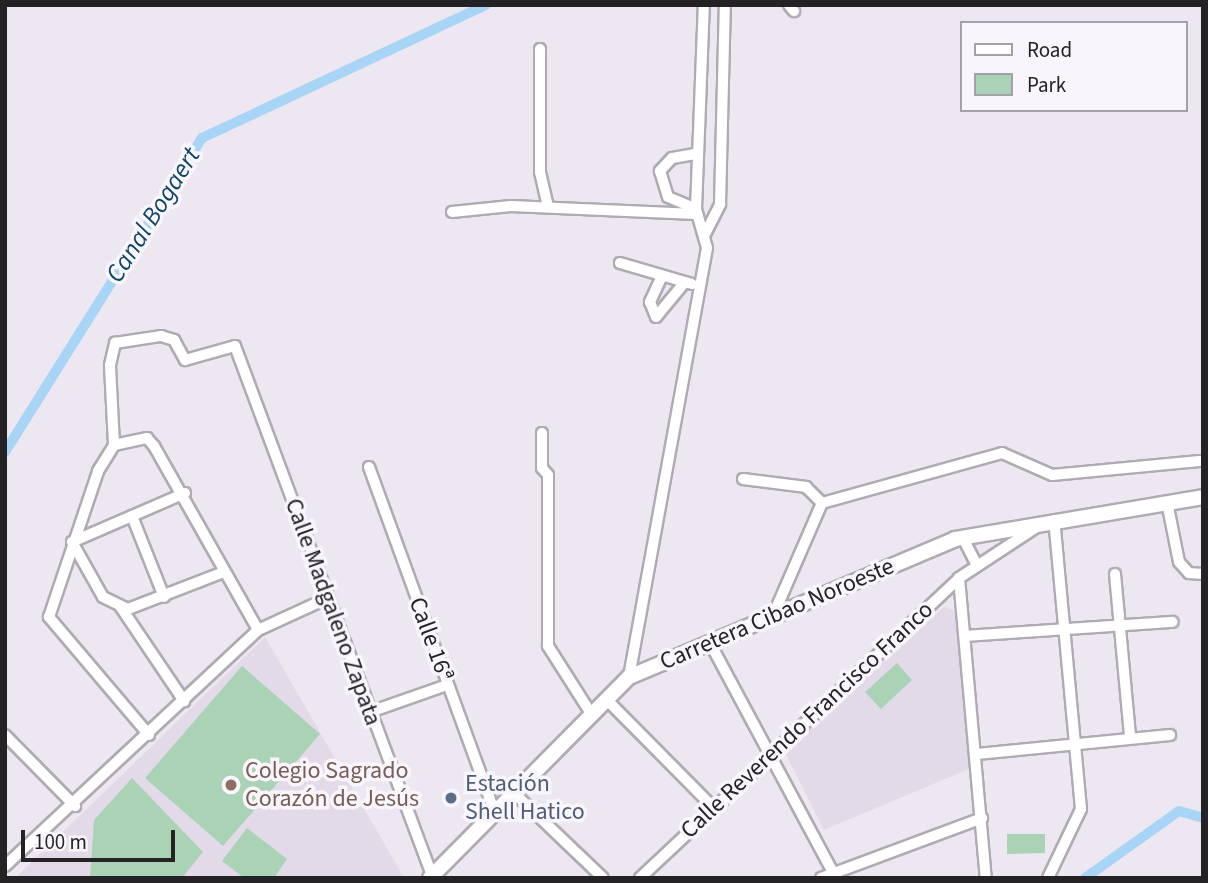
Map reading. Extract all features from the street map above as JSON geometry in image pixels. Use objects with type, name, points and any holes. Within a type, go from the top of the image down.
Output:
[{"type":"main road","name":"Carretera Cibao Noroeste","points":[[432,877],[494,811],[608,701],[629,677],[963,538],[1051,520],[1203,497]]},
{"type":"street","points":[[629,677],[701,286],[704,236],[696,211],[695,154],[704,5]]},
{"type":"street","points":[[704,236],[720,204],[725,5]]},
{"type":"street","points":[[540,49],[540,172],[548,207]]},
{"type":"street","points":[[695,154],[672,158],[660,171],[668,197],[696,211]]},
{"type":"street","points":[[452,212],[548,207],[696,211]]},
{"type":"street","points":[[621,263],[701,286]]},
{"type":"street","points":[[662,276],[650,302],[656,317],[685,282]]},
{"type":"street","name":"Calle Madgaleno Zapata","points":[[114,445],[110,365],[115,343],[161,336],[174,340],[186,360],[235,346],[432,877]]},
{"type":"street","points":[[542,433],[542,468],[548,475],[548,646],[592,715]]},
{"type":"street","points":[[149,735],[49,617],[72,542],[114,445],[147,438],[186,494],[224,572],[258,630]]},
{"type":"street","points":[[822,503],[1002,453],[1052,475],[1199,461]]},
{"type":"street","name":"Calle 16ª","points":[[369,467],[494,811]]},
{"type":"street","points":[[743,479],[806,487],[822,503]]},
{"type":"street","points":[[72,542],[186,494]]},
{"type":"street","points":[[1167,502],[1179,562],[1189,573],[1203,574]]},
{"type":"street","points":[[772,618],[822,503]]},
{"type":"street","points":[[132,516],[164,597]]},
{"type":"street","points":[[1048,878],[1081,810],[1051,520]]},
{"type":"street","name":"Calle Reverendo Francisco Franco","points":[[640,878],[712,806],[959,578],[1051,520]]},
{"type":"street","points":[[963,538],[978,565]]},
{"type":"street","points":[[72,542],[103,597],[120,606],[136,608],[224,572]]},
{"type":"street","points":[[1115,574],[1130,737]]},
{"type":"street","points":[[959,578],[977,754],[985,877]]},
{"type":"street","points":[[5,866],[75,806],[258,630],[328,598]]},
{"type":"street","points":[[120,606],[184,701]]},
{"type":"street","points":[[966,636],[1173,622]]},
{"type":"street","points":[[710,643],[773,750],[835,875]]},
{"type":"street","points":[[370,712],[447,685]]},
{"type":"street","points":[[608,701],[712,806]]},
{"type":"street","points":[[5,735],[75,806]]},
{"type":"street","points":[[977,754],[1170,735]]},
{"type":"street","points":[[513,792],[603,878]]},
{"type":"street","points":[[821,878],[982,818]]},
{"type":"shaded area","points":[[944,607],[960,613],[971,768],[824,830],[784,750]]},
{"type":"shaded area","name":"Colegio Sagrado Corazón de Jesús","points":[[265,637],[404,878],[15,878]]},
{"type":"green space","points":[[897,663],[912,680],[881,709],[865,692]]},
{"type":"green space","points":[[242,666],[320,734],[223,846],[145,778]]},
{"type":"green space","points":[[132,778],[203,852],[182,878],[90,878],[94,820]]},
{"type":"green space","points":[[247,828],[287,859],[274,878],[244,878],[222,861]]},
{"type":"green space","points":[[1007,834],[1045,834],[1045,853],[1007,854]]},
{"type":"waterway","name":"Canal Bogaert","points":[[5,452],[202,138],[486,5]]},
{"type":"waterway","points":[[1085,878],[1179,811],[1203,818]]},
{"type":"place","name":"Colegio Sagrado Corazón de Jesús","points":[[231,785]]},
{"type":"place","name":"Estación Shell Hatico","points":[[451,798]]}]
